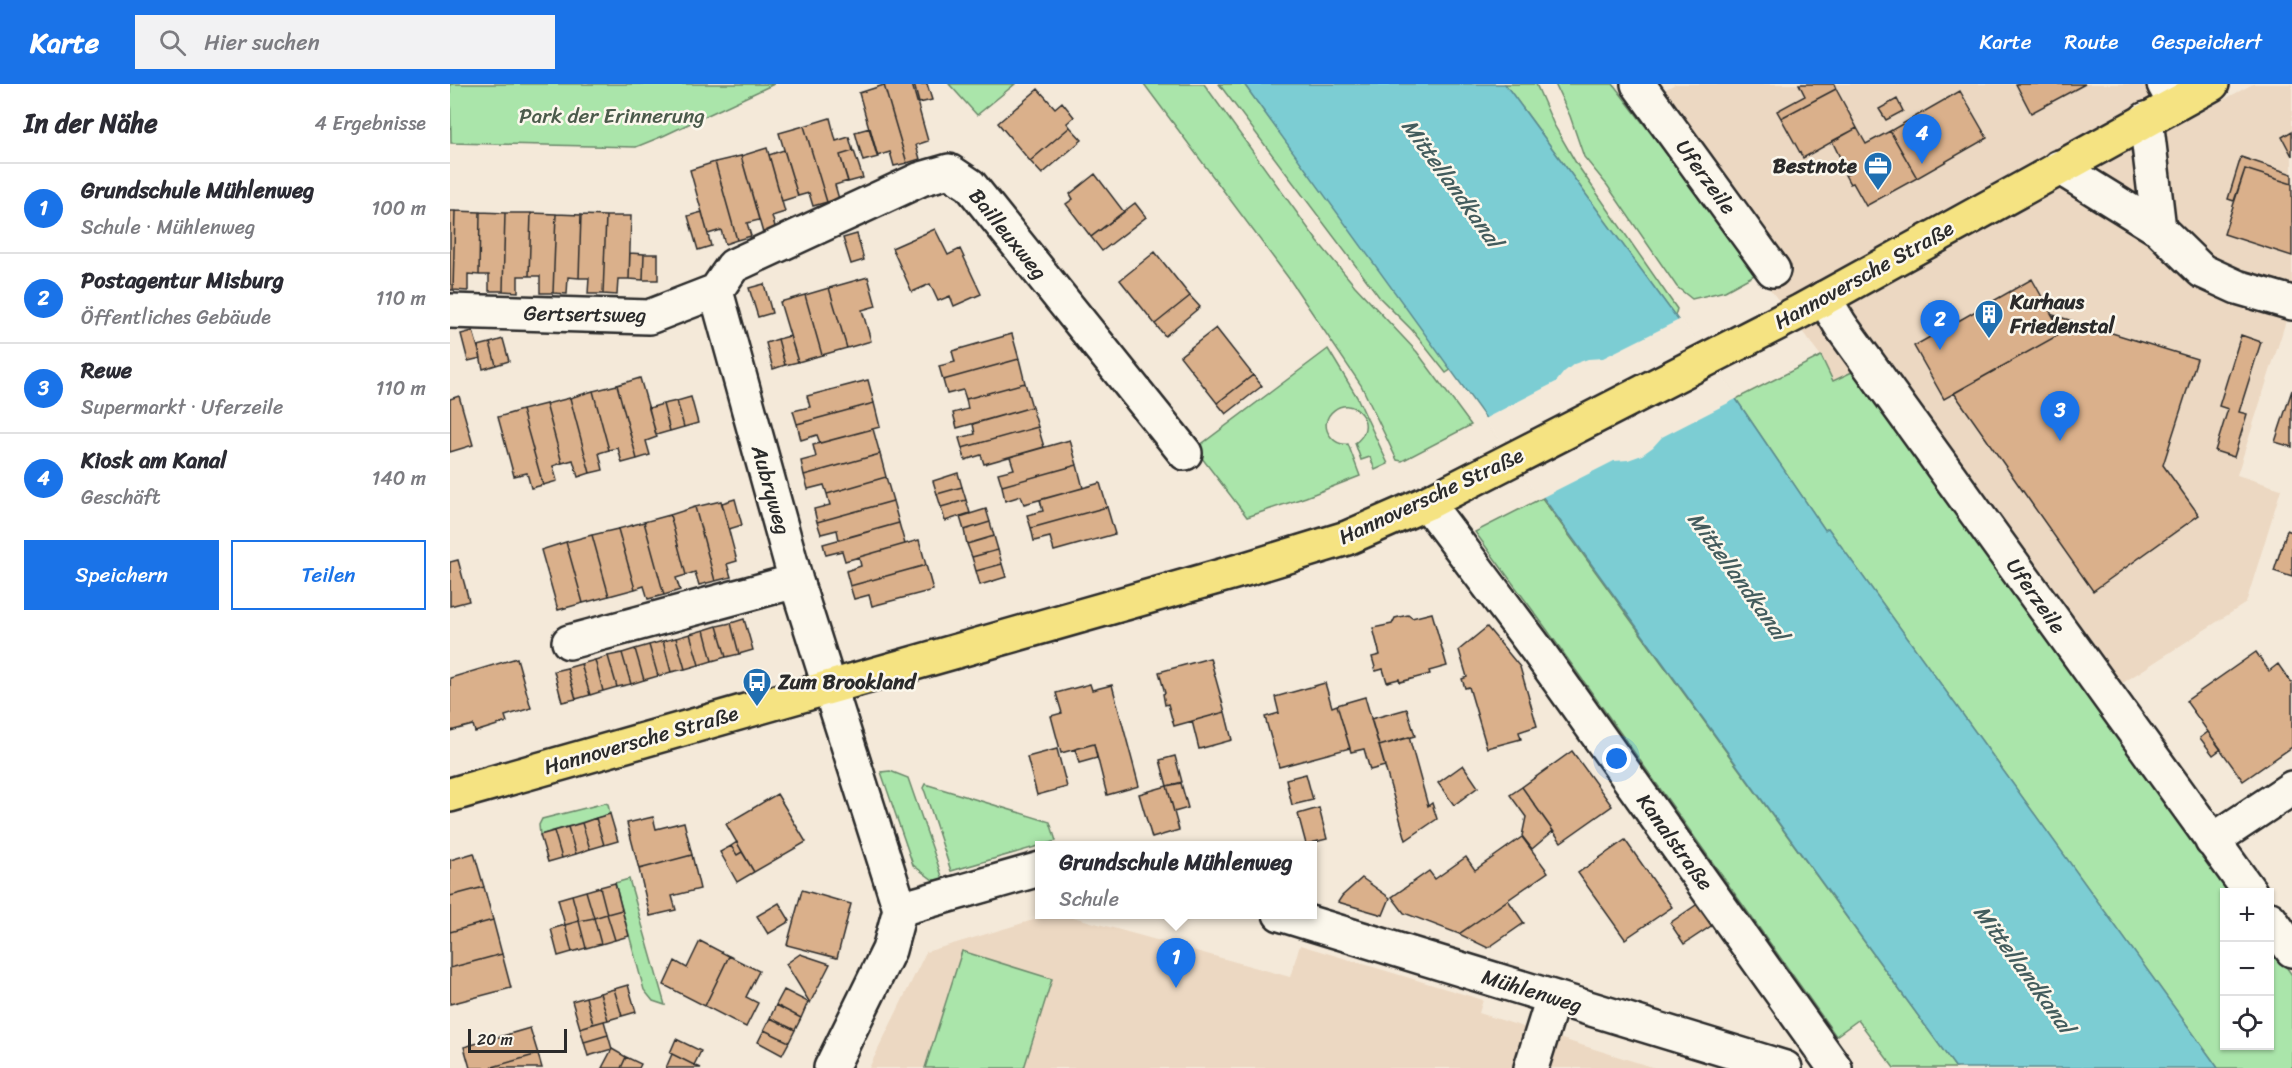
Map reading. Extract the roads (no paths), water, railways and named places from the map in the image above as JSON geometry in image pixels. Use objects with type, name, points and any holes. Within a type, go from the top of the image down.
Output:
[{"type":"main road","name":"Hannoversche Straße","points":[[450,795],[1335,542],[1427,503],[1824,298],[2146,119],[2169,94],[2212,84]]},
{"type":"street","name":"Uferzeile","points":[[1644,86],[1773,270]]},
{"type":"street","points":[[2146,119],[2159,230]]},
{"type":"street","points":[[2059,167],[2159,230],[2202,271],[2237,287],[2292,303]]},
{"type":"street","name":"Bailleuxweg","points":[[716,291],[733,266],[921,179],[949,171],[970,185],[1185,453]]},
{"type":"street","name":"Gertsertsweg","points":[[450,311],[649,317],[716,291]]},
{"type":"street","name":"Aubryweg","points":[[716,291],[796,581],[831,687]]},
{"type":"street","name":"Uferzeile","points":[[1824,298],[1841,326],[2247,888]]},
{"type":"street","name":"Kanalstraße","points":[[1427,503],[1538,651],[1835,1068]]},
{"type":"street","points":[[569,642],[796,581]]},
{"type":"street","points":[[831,687],[900,909],[889,950],[831,1068]]},
{"type":"street","points":[[2212,841],[2292,788]]},
{"type":"street","points":[[900,909],[1035,870]]},
{"type":"street","name":"Mühlenweg","points":[[1293,919],[1785,1068]]},
{"type":"street","points":[[2274,925],[2292,950]]},
{"type":"street","points":[[1531,1068],[1553,998]]},
{"type":"water","name":"Mittellandkanal","points":[[1244,84],[1505,84],[1736,399],[1825,530],[1828,528],[2218,1068],[1956,1068]]},
{"type":"place","name":"Kiosk am Kanal","points":[[1922,164]]},
{"type":"place","name":"Bestnote","points":[[1878,192]]},
{"type":"place","name":"Kurhaus Friedenstal","points":[[1989,340]]},
{"type":"place","name":"Postagentur Misburg","points":[[1940,350]]},
{"type":"place","name":"Rewe","points":[[2060,441]]},
{"type":"place","name":"Zum Brookland","points":[[757,708]]},
{"type":"place","name":"Grundschule Mühlenweg","points":[[1176,988]]},
{"type":"park label","name":"Park der Erinnerung","points":[[612,116]]}]
